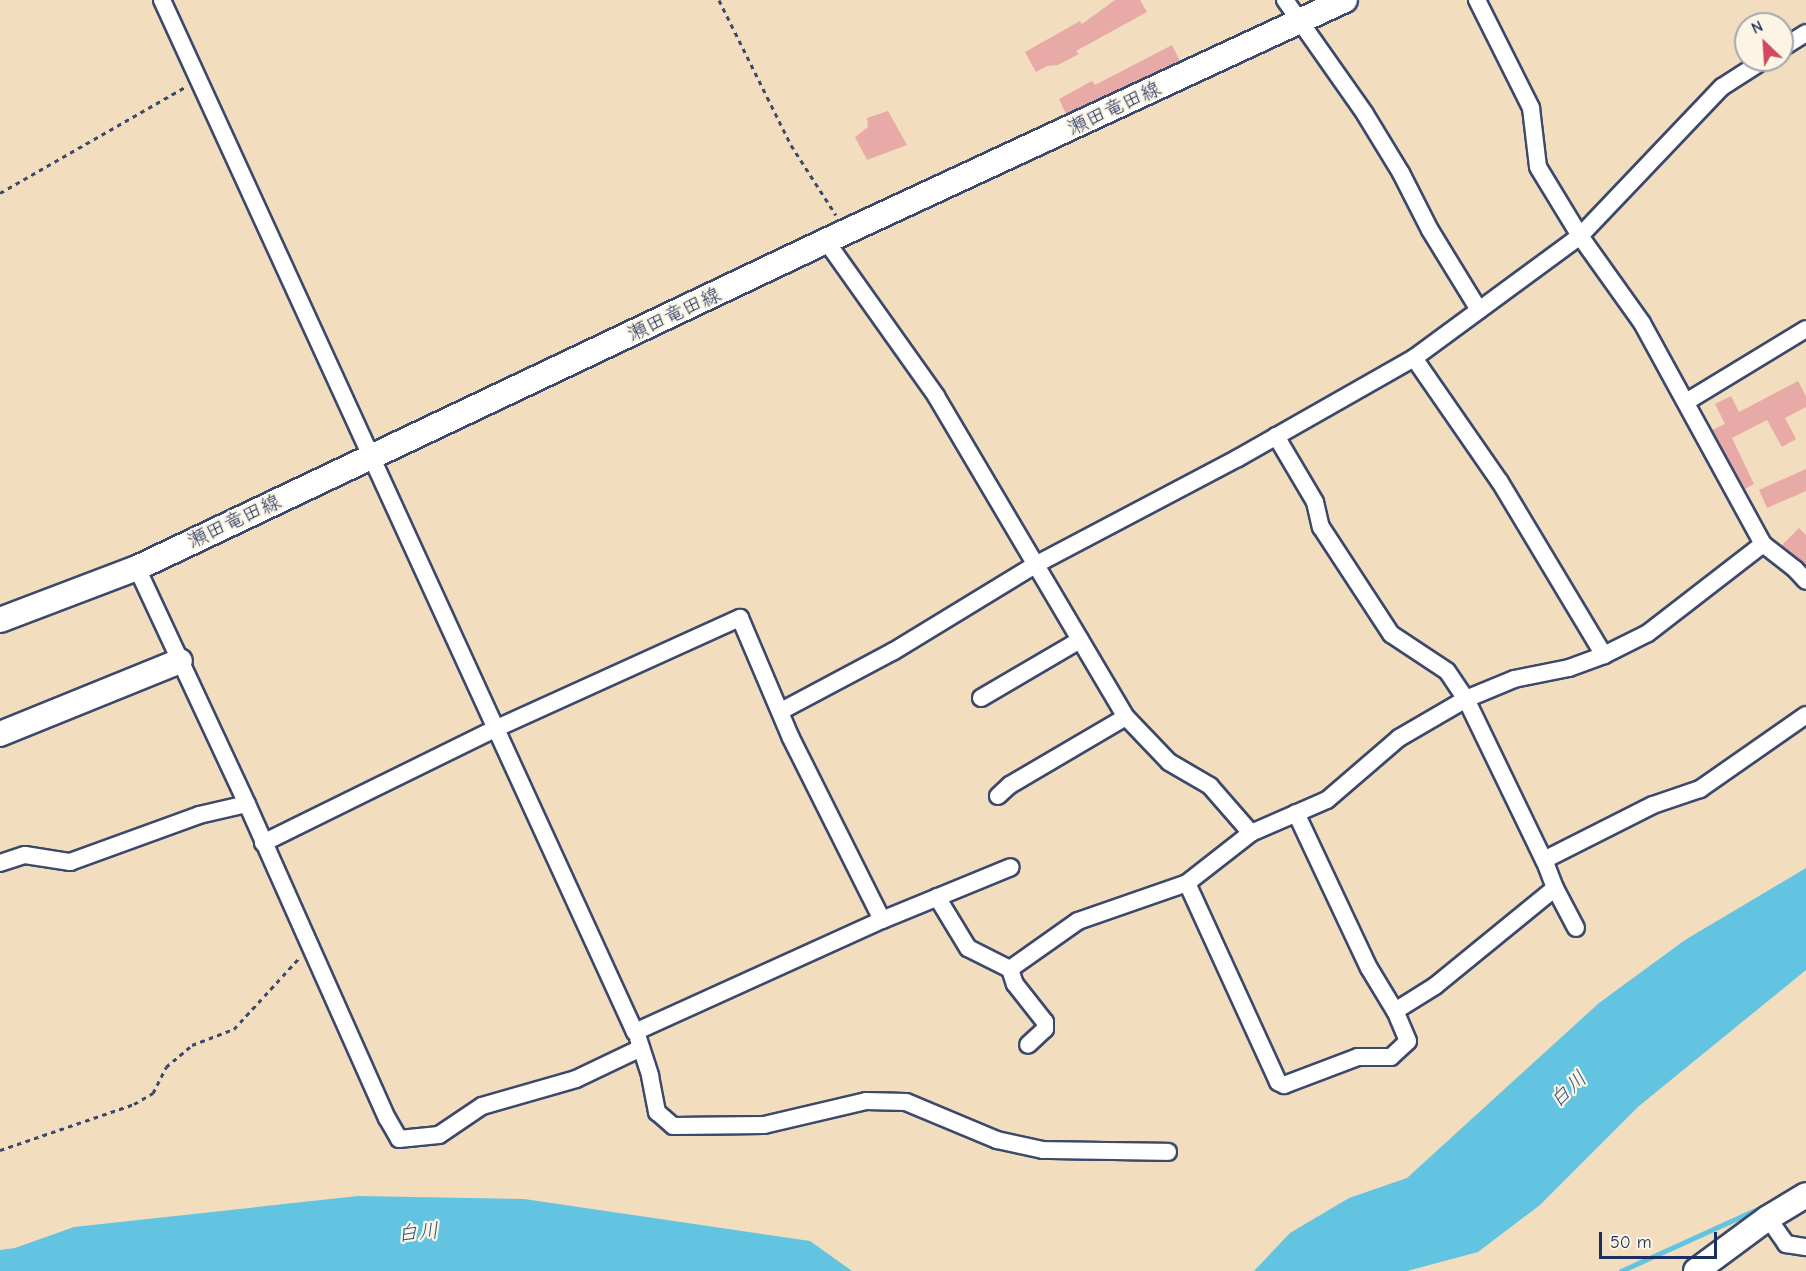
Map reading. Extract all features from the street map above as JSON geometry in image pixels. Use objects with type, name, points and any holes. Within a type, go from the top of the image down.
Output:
[{"type":"main road","name":"瀬田竜田線","points":[[0,620],[137,568],[836,237],[1344,0]]},
{"type":"main road","points":[[0,734],[180,661]]},
{"type":"main road","points":[[1696,1271],[1768,1218],[1806,1195]]},
{"type":"street","points":[[162,0],[635,1032],[650,1076],[657,1112],[672,1126],[764,1125],[866,1101],[906,1102],[997,1140],[1043,1150],[1168,1152]]},
{"type":"street","points":[[1285,0],[1371,124],[1401,173],[1430,230],[1479,310]]},
{"type":"street","points":[[1477,0],[1531,108],[1538,167],[1580,236],[1642,323],[1763,544],[1795,569],[1806,581]]},
{"type":"street","points":[[781,711],[894,651],[1035,565],[1276,436],[1414,358],[1580,236],[1722,87],[1745,72]]},
{"type":"street","points":[[836,237],[936,396],[1126,717],[1169,762],[1210,786],[1251,833]]},
{"type":"street","points":[[1686,402],[1806,330]]},
{"type":"street","points":[[1414,358],[1500,482],[1604,655]]},
{"type":"street","points":[[1276,436],[1315,502],[1321,527],[1391,634],[1447,671],[1466,699],[1576,928]]},
{"type":"street","points":[[1010,969],[1078,921],[1187,883],[1251,833],[1327,800],[1399,738],[1466,699],[1514,679],[1569,668],[1604,655],[1648,633],[1763,544]]},
{"type":"street","points":[[137,568],[399,1139],[440,1135],[482,1106],[576,1079],[641,1048]]},
{"type":"street","points":[[263,843],[497,728],[740,618],[791,738],[882,920]]},
{"type":"street","points":[[981,698],[1080,640]]},
{"type":"street","points":[[1544,860],[1653,805],[1700,789],[1806,715]]},
{"type":"street","points":[[998,796],[1010,785],[1126,717]]},
{"type":"street","points":[[0,863],[25,855],[70,862],[199,815],[247,804]]},
{"type":"street","points":[[1187,883],[1278,1082],[1284,1085],[1358,1057],[1391,1057],[1408,1041],[1395,1011],[1369,968],[1296,813]]},
{"type":"street","points":[[635,1032],[882,920],[1011,867]]},
{"type":"street","points":[[1395,1011],[1435,986],[1556,888]]},
{"type":"street","points":[[937,897],[968,948],[1010,969],[1015,984],[1045,1022],[1046,1029],[1028,1046]]},
{"type":"street","points":[[1768,1218],[1786,1244],[1806,1247]]},
{"type":"path","points":[[719,0],[836,237]]},
{"type":"path","points":[[0,193],[200,79]]},
{"type":"path","points":[[0,1150],[134,1104],[153,1093],[166,1067],[192,1045],[234,1029],[309,947]]},
{"type":"water","name":"白川","points":[[1806,868],[1806,970],[1639,1106],[1540,1205],[1478,1252],[1407,1271],[1254,1271],[1290,1233],[1349,1198],[1407,1178],[1599,1003],[1685,940]]},
{"type":"water","name":"白川","points":[[358,1196],[524,1199],[810,1241],[852,1271],[0,1271],[0,1250],[15,1248],[74,1227]]},
{"type":"building","points":[[1115,0],[1140,0],[1147,12],[1076,51],[1079,54],[1058,65],[1047,66],[1036,72],[1025,52],[1080,21],[1082,24]]},
{"type":"building","points":[[1172,45],[1180,61],[1066,114],[1059,99],[1092,81],[1095,85]]},
{"type":"building","points":[[888,111],[907,145],[867,160],[855,137],[868,127],[867,118]]},
{"type":"building","points":[[1798,381],[1806,396],[1806,407],[1785,418],[1796,439],[1782,447],[1767,420],[1732,438],[1754,484],[1745,489],[1712,430],[1725,424],[1715,404],[1731,396],[1739,412]]},
{"type":"building","points":[[1806,469],[1806,491],[1767,508],[1759,490]]},
{"type":"building","points":[[1799,528],[1806,535],[1806,565],[1782,545]]},
{"type":"waterway","points":[[1621,1271],[1769,1204]]}]
